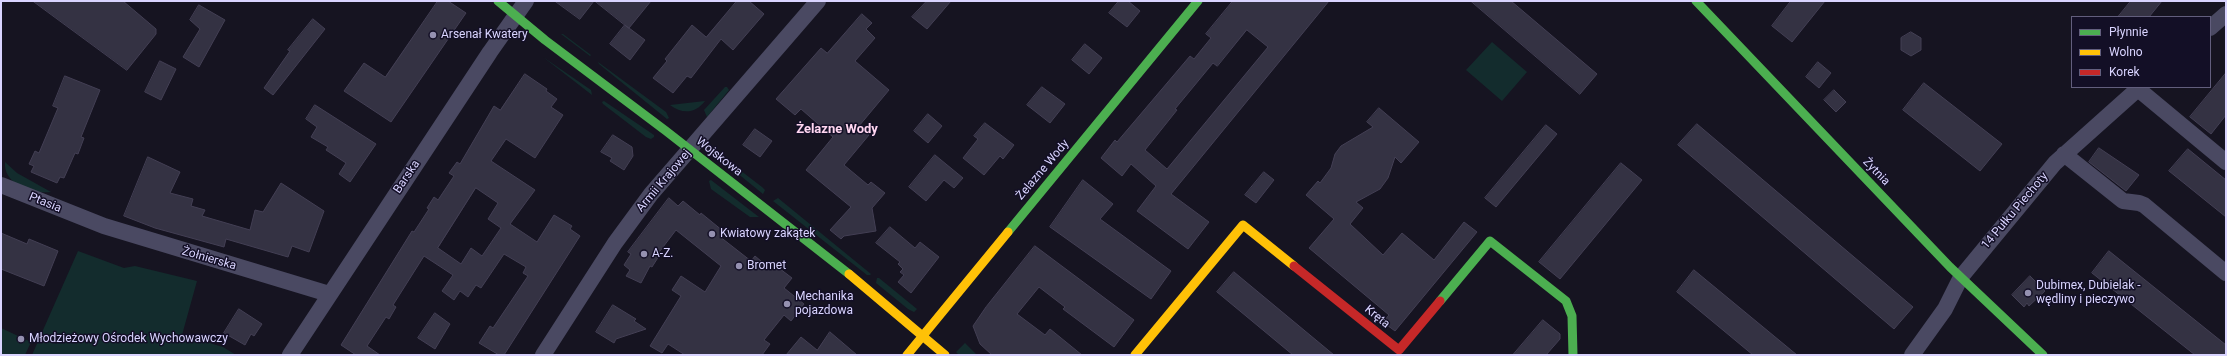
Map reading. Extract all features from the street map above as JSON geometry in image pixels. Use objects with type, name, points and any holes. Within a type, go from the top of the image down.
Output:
[{"type":"street","name":"Wojskowa","points":[[498,1],[515,16],[690,149],[922,334],[945,355]]},
{"type":"street","name":"Barska","points":[[290,355],[328,294],[526,1]]},
{"type":"street","name":"Armii Krajowej","points":[[543,355],[615,243],[651,194],[818,1]]},
{"type":"street","name":"Żelazne Wody","points":[[907,355],[922,334],[1198,1]]},
{"type":"street","name":"Żytnia","points":[[1696,1],[1961,277],[2043,355]]},
{"type":"street","points":[[2211,27],[2226,14]]},
{"type":"street","name":"14 Pułku Piechoty","points":[[1912,355],[1945,309],[1961,277],[2064,154],[2139,88]]},
{"type":"street","points":[[2139,88],[2226,162]]},
{"type":"street","points":[[2064,154],[2123,201],[2139,203],[2144,206],[2226,273]]},
{"type":"street","name":"Ptasia","points":[[1,185],[90,221]]},
{"type":"street","name":"Żołnierska","points":[[90,221],[166,246],[328,294]]},
{"type":"street","name":"Kręta","points":[[1135,355],[1243,225],[1399,350],[1490,241],[1555,294],[1566,301],[1572,316],[1573,355]]},
{"type":"green space","points":[[561,34],[563,34],[591,55],[590,56]]},
{"type":"green space","points":[[1492,42],[1527,72],[1502,101],[1466,70]]},
{"type":"green space","points":[[543,57],[591,90],[592,95]]},
{"type":"green space","points":[[598,62],[666,112],[669,118],[667,119]]},
{"type":"green space","points":[[725,87],[729,90],[707,117],[704,110]]},
{"type":"green space","points":[[604,101],[654,135],[654,137],[651,139],[646,137],[603,104],[602,102]]},
{"type":"green space","points":[[705,101],[697,108],[688,111],[679,110],[670,105]]},
{"type":"green space","points":[[5,162],[17,173],[51,192],[36,191],[20,186],[9,177]]},
{"type":"green space","points":[[726,164],[732,164],[762,187],[765,190],[763,194]]},
{"type":"green space","points":[[711,180],[759,217],[750,217],[711,189],[709,181]]},
{"type":"green space","points":[[778,198],[871,274],[867,275],[773,201]]},
{"type":"green space","points":[[78,251],[124,268],[135,266],[197,281],[182,335],[223,347],[236,355],[32,355]]},
{"type":"green space","points":[[877,278],[879,278],[917,309],[914,312],[908,309],[876,283]]},
{"type":"green space","points":[[1,328],[31,342],[25,355],[1,355]]},
{"type":"green space","points":[[965,343],[977,355],[959,355],[956,352]]},
{"type":"building","points":[[33,1],[123,1],[156,29],[156,34],[127,70]]},
{"type":"building","points":[[438,1],[448,1],[466,13],[391,122],[344,91],[364,63],[385,77]]},
{"type":"building","points":[[555,1],[594,1],[580,19]]},
{"type":"building","points":[[595,1],[651,1],[629,28]]},
{"type":"building","points":[[737,1],[749,1],[764,14],[733,50],[721,39],[691,78],[687,76],[673,93],[653,78],[667,61],[665,59],[692,25],[706,37]]},
{"type":"building","points":[[927,1],[951,1],[927,29],[912,17]]},
{"type":"building","points":[[1119,1],[1128,1],[1140,11],[1127,27],[1109,13]]},
{"type":"building","points":[[1233,1],[1329,1],[1171,194],[1209,222],[1188,249],[1137,211],[1156,186],[1131,164],[1122,176],[1101,158],[1115,140],[1117,142],[1190,56],[1194,59],[1211,38],[1206,34]],"holes":[[[1247,30],[1268,47],[1167,169],[1145,150],[1177,110],[1175,109],[1213,63],[1217,66]]]},
{"type":"building","points":[[1471,1],[1511,1],[1597,74],[1580,94]]},
{"type":"building","points":[[1791,1],[1825,1],[1792,42],[1772,26]]},
{"type":"building","points":[[2131,1],[2162,1],[2150,16],[2119,16]]},
{"type":"building","points":[[199,5],[225,20],[199,67],[183,57],[200,29],[190,20]]},
{"type":"building","points":[[862,14],[872,23],[866,29],[875,38],[855,61],[889,90],[859,126],[869,135],[844,165],[868,185],[871,182],[885,193],[872,208],[876,231],[844,236],[841,239],[830,230],[851,207],[806,170],[833,137],[801,109],[795,115],[776,99],[821,48],[827,53]]},
{"type":"building","points":[[313,19],[325,29],[273,95],[264,88],[290,51],[288,50]]},
{"type":"building","points":[[625,25],[645,40],[630,60],[610,44]]},
{"type":"building","points":[[1911,32],[1921,38],[1921,50],[1911,56],[1901,50],[1901,38]]},
{"type":"building","points":[[1085,44],[1102,58],[1089,74],[1072,60]]},
{"type":"building","points":[[160,61],[176,69],[161,100],[145,92]]},
{"type":"building","points":[[1818,62],[1831,73],[1819,88],[1806,77]]},
{"type":"building","points":[[2226,73],[2226,115],[2211,134],[2190,117]]},
{"type":"building","points":[[525,74],[547,89],[546,91],[557,99],[551,107],[563,115],[535,158],[506,139],[491,161],[535,190],[510,224],[537,242],[554,215],[572,226],[570,229],[580,236],[504,355],[499,355],[479,343],[490,326],[493,328],[528,276],[523,273],[526,267],[504,254],[481,288],[476,285],[468,297],[460,291],[454,300],[442,291],[453,275],[424,256],[393,305],[396,307],[389,319],[386,317],[367,346],[380,355],[356,355],[341,345],[412,231],[414,232],[429,209],[427,208],[434,197],[438,200],[454,176],[449,173],[457,162],[460,164],[494,106],[500,110]],"holes":[[[476,188],[498,203],[488,219],[501,228],[482,256],[471,248],[461,264],[438,248]]]},
{"type":"building","points":[[65,76],[100,90],[81,137],[84,138],[78,154],[75,153],[64,178],[60,177],[57,183],[31,172],[34,166],[29,164],[35,151],[39,153],[58,108],[53,106]]},
{"type":"building","points":[[1924,83],[2002,144],[1980,171],[1903,110]]},
{"type":"building","points":[[1042,87],[1065,104],[1050,123],[1027,105]]},
{"type":"building","points":[[1834,90],[1846,102],[1836,112],[1824,100]]},
{"type":"building","points":[[315,105],[376,144],[350,182],[339,174],[346,163],[326,150],[328,147],[311,137],[317,127],[306,119]]},
{"type":"building","points":[[1379,108],[1419,142],[1401,163],[1395,157],[1388,178],[1380,189],[1356,202],[1363,208],[1350,224],[1383,255],[1402,233],[1434,260],[1464,222],[1477,232],[1395,331],[1383,322],[1389,315],[1309,248],[1334,219],[1306,195],[1318,181],[1320,183],[1331,168],[1335,154],[1341,146],[1373,127],[1367,122]]},
{"type":"building","points":[[928,114],[942,126],[928,143],[914,131]]},
{"type":"building","points":[[985,123],[1014,145],[1003,159],[1000,156],[984,175],[963,158],[978,139],[974,136]]},
{"type":"building","points":[[1697,124],[1913,307],[1894,329],[1678,145]]},
{"type":"building","points":[[1546,125],[1557,134],[1496,207],[1485,198]]},
{"type":"building","points":[[755,129],[772,141],[760,157],[743,145]]},
{"type":"building","points":[[613,135],[632,147],[633,156],[624,170],[610,161],[612,158],[601,152]]},
{"type":"building","points":[[2099,148],[2139,175],[2126,191],[2089,162]]},
{"type":"building","points":[[2188,149],[2226,180],[2226,217],[2169,171]]},
{"type":"building","points":[[935,155],[963,178],[954,188],[944,180],[926,201],[909,187]]},
{"type":"building","points":[[148,157],[180,172],[170,193],[193,199],[191,206],[205,210],[202,216],[250,230],[255,210],[263,212],[281,183],[324,211],[309,252],[292,246],[288,257],[226,239],[224,247],[155,228],[124,216]]},
{"type":"building","points":[[1621,163],[1642,180],[1560,279],[1539,262]]},
{"type":"building","points":[[1264,172],[1274,180],[1256,203],[1245,195]]},
{"type":"building","points":[[1083,180],[1113,204],[1100,219],[1171,271],[1151,299],[1050,227]]},
{"type":"building","points":[[669,198],[678,206],[683,201],[700,215],[701,213],[723,231],[719,236],[751,261],[755,256],[768,267],[771,262],[792,278],[784,288],[804,304],[791,321],[784,315],[764,340],[770,344],[762,355],[685,355],[668,344],[662,353],[650,346],[681,296],[672,290],[681,276],[705,292],[721,266],[676,230],[657,255],[659,256],[652,267],[650,266],[641,283],[626,276],[630,270],[624,265],[631,254],[628,252]]},
{"type":"building","points":[[890,227],[915,248],[920,242],[939,257],[911,293],[898,282],[904,275],[900,272],[903,269],[898,264],[900,262],[876,243]]},
{"type":"building","points":[[1,233],[27,244],[29,239],[58,251],[44,286],[1,269]]},
{"type":"building","points":[[1035,246],[1134,320],[1114,347],[1063,309],[1065,307],[1039,287],[1017,314],[1045,335],[1050,329],[1082,355],[992,355],[980,344],[973,326],[986,307]]},
{"type":"building","points":[[2109,251],[2226,345],[2226,355],[2195,355],[2092,273]]},
{"type":"building","points":[[1694,270],[1797,355],[1753,355],[1677,292]]},
{"type":"building","points":[[1234,272],[1334,355],[1293,355],[1217,292]]},
{"type":"building","name":"Dubimex, Dubielak - wędliny i pieczywo","points":[[2030,276],[2045,291],[2029,306],[2027,303],[2024,307],[2012,295]]},
{"type":"building","points":[[613,305],[636,319],[634,321],[646,329],[616,339],[614,343],[596,332]]},
{"type":"building","points":[[239,309],[262,324],[254,336],[251,334],[245,345],[224,333]]},
{"type":"building","points":[[435,313],[450,324],[435,349],[418,338]]},
{"type":"building","points":[[1543,320],[1560,334],[1560,339],[1546,355],[1513,355]]},
{"type":"building","points":[[830,332],[857,355],[786,355],[801,337],[817,350]]},
{"type":"traffic: fast","points":[[498,1],[545,40],[666,131],[849,274]]},
{"type":"traffic: fast","points":[[1008,232],[1198,1]]},
{"type":"traffic: fast","points":[[1696,1],[1950,267],[2043,355]]},
{"type":"traffic: fast","points":[[1440,301],[1490,241],[1566,301],[1572,316],[1573,355]]},
{"type":"traffic: slow","points":[[1135,355],[1243,225],[1294,266]]},
{"type":"traffic: slow","points":[[907,355],[1008,232]]},
{"type":"traffic: slow","points":[[849,274],[945,355]]},
{"type":"traffic: jam","points":[[1294,266],[1399,350],[1440,301]]},
{"type":"place","name":"Arsenał Kwatery","points":[[433,35]]},
{"type":"place","name":"Kwiatowy zakątek","points":[[712,234]]},
{"type":"place","name":"A-Z.","points":[[644,254]]},
{"type":"place","name":"Bromet","points":[[739,266]]},
{"type":"place","name":"Dubimex, Dubielak - wędliny i pieczywo","points":[[2028,293]]},
{"type":"place","name":"Mechanika pojazdowa","points":[[787,304]]},
{"type":"place","name":"Młodzieżowy Ośrodek Wychowawczy","points":[[21,339]]},
{"type":"district","name":"Żelazne Wody","points":[[837,130]]}]
